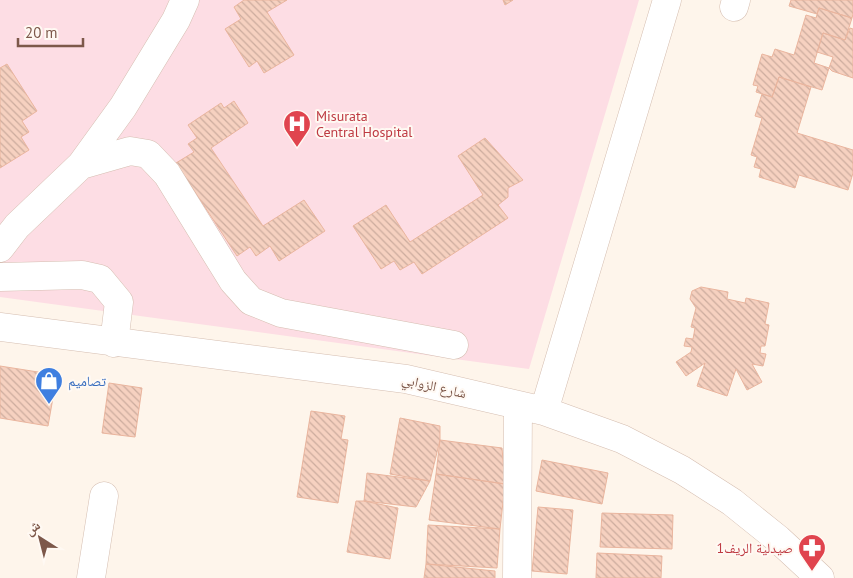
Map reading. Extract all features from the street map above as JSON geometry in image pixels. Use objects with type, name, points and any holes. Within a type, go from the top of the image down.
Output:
[{"type":"street","points":[[0,248],[17,226],[81,165],[123,107],[176,20],[185,0]]},
{"type":"street","points":[[517,578],[531,409],[666,0]]},
{"type":"street","points":[[81,165],[130,151],[148,154],[167,174],[233,281],[251,301],[281,313],[454,345]]},
{"type":"street","points":[[0,277],[82,275],[100,279],[119,302],[114,342]]},
{"type":"street","name":"شارع الزوابي","points":[[0,327],[406,379],[531,409],[622,439],[682,470],[732,502],[778,539],[820,578]]},
{"type":"street","points":[[91,578],[104,496]]},
{"type":"shaded area","name":"Misurata Central Hospital","points":[[0,0],[639,0],[529,369],[0,297]]},
{"type":"building","points":[[244,0],[287,0],[267,12],[294,55],[264,73],[257,61],[249,67],[225,29],[241,19],[234,7]]},
{"type":"building","points":[[503,0],[513,0],[505,5]]},
{"type":"building","points":[[791,0],[853,0],[852,18],[819,8],[817,14],[789,6]]},
{"type":"building","points":[[819,8],[852,18],[845,40],[823,33],[814,63],[829,68],[822,90],[779,77],[772,97],[756,92],[758,86],[753,85],[762,54],[772,57],[775,49],[794,55],[806,15],[816,18]]},
{"type":"building","points":[[850,28],[853,29],[853,78],[832,71],[829,68],[833,57],[817,52],[823,33],[845,40]]},
{"type":"building","points":[[7,64],[37,111],[22,121],[29,132],[21,137],[29,150],[0,168],[0,68]]},
{"type":"building","points":[[779,77],[811,87],[797,133],[853,150],[853,173],[848,190],[799,175],[795,188],[759,177],[761,169],[754,167],[757,157],[751,155],[762,118],[755,116],[762,94],[772,97]]},
{"type":"building","points":[[234,101],[248,123],[211,148],[263,226],[304,200],[325,231],[279,261],[270,246],[256,256],[250,247],[237,256],[176,163],[194,152],[188,144],[197,138],[188,125],[221,103],[224,108]]},
{"type":"building","points":[[485,138],[523,180],[508,188],[508,197],[498,205],[508,218],[422,274],[414,262],[400,270],[394,261],[381,269],[353,226],[386,205],[410,242],[483,195],[458,156]]},
{"type":"building","points":[[701,287],[728,292],[727,299],[745,303],[746,298],[769,303],[765,324],[769,325],[765,346],[761,346],[760,353],[766,354],[763,366],[752,364],[762,382],[747,390],[736,369],[727,396],[697,386],[705,363],[686,376],[676,362],[691,352],[692,347],[684,346],[686,338],[693,339],[695,328],[691,327],[696,308],[690,299],[692,291]]},
{"type":"building","points":[[0,366],[57,375],[48,426],[0,418]]},
{"type":"building","points":[[109,383],[142,388],[135,437],[102,433]]},
{"type":"building","points":[[311,411],[345,416],[341,439],[348,440],[338,503],[297,497]]},
{"type":"building","points":[[400,418],[440,426],[440,440],[430,481],[390,474]]},
{"type":"building","points":[[440,440],[502,448],[505,484],[436,474]]},
{"type":"building","points":[[542,460],[608,473],[602,504],[536,491]]},
{"type":"building","points":[[367,473],[430,481],[416,507],[364,501]]},
{"type":"building","points":[[436,474],[505,484],[500,529],[429,520]]},
{"type":"building","points":[[356,501],[398,508],[390,559],[347,552]]},
{"type":"building","points":[[538,507],[573,510],[567,574],[532,571]]},
{"type":"building","points":[[602,513],[673,515],[672,549],[600,547]]},
{"type":"building","points":[[428,525],[500,529],[497,568],[426,564]]},
{"type":"building","points":[[597,553],[662,556],[661,578],[596,578]]},
{"type":"building","points":[[426,564],[495,571],[495,578],[424,578]]},
{"type":"place","name":"Misurata Central Hospital","points":[[297,148]]},
{"type":"place","name":"تصاميم","points":[[49,405]]},
{"type":"place","name":"صيدلية الريف1","points":[[812,572]]}]
